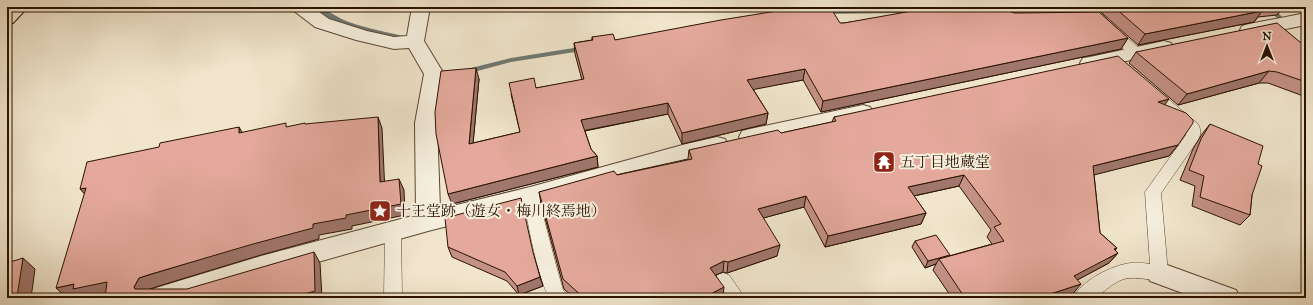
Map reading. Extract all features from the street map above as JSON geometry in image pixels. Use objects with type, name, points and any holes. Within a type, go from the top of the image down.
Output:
[{"type":"main road","points":[[7,19],[20,7]]},
{"type":"street","points":[[300,7],[322,23],[363,36],[394,43],[415,41]]},
{"type":"street","points":[[421,7],[415,41],[434,74],[426,123],[428,220]]},
{"type":"street","points":[[1231,34],[1306,19]]},
{"type":"street","points":[[1073,67],[1124,60],[1179,44]]},
{"type":"street","points":[[159,298],[260,267],[428,220],[530,196],[686,152],[885,107]]},
{"type":"street","points":[[1159,273],[1227,298]]},
{"type":"lane","points":[[1083,18],[1094,12],[1124,60]]},
{"type":"lane","points":[[1082,298],[1095,286],[1114,275],[1131,270],[1159,273],[1153,192],[1193,136],[1193,128],[1141,83]]},
{"type":"lane","points":[[530,196],[548,269],[556,294],[560,298]]},
{"type":"lane","points":[[393,298],[394,230]]},
{"type":"lane","points":[[723,280],[736,298]]},
{"type":"building","points":[[802,7],[830,7],[840,23],[929,8],[931,10],[967,7],[1008,7],[1011,12],[1015,13],[1099,12],[1128,38],[823,101],[805,69],[747,80],[768,113],[682,133],[668,103],[581,120],[591,149],[597,156],[448,194],[436,134],[435,112],[441,71],[476,68],[469,144],[520,132],[509,83],[534,78],[536,88],[584,79],[574,43],[593,40],[592,37],[613,34],[615,40],[721,20]]},
{"type":"building","points":[[1114,7],[1257,7],[1262,11],[1145,34]]},
{"type":"building","points":[[1277,23],[1306,47],[1306,82],[1277,72],[1269,71],[1187,94],[1136,52]]},
{"type":"building","points":[[1118,56],[1169,99],[1158,102],[1186,113],[1193,120],[1193,123],[1178,145],[1093,166],[1100,233],[1117,248],[1114,249],[1118,253],[1074,276],[1081,284],[1038,298],[999,298],[998,296],[992,298],[965,298],[939,259],[1004,241],[994,227],[1001,224],[964,175],[908,187],[926,213],[828,236],[806,196],[758,209],[780,245],[728,262],[724,261],[710,268],[724,287],[703,298],[584,298],[563,279],[539,192],[614,171],[617,175],[692,159],[689,150],[778,130],[781,133],[836,121],[834,117]]},
{"type":"building","points":[[378,117],[380,182],[399,179],[401,204],[346,215],[346,218],[313,224],[313,228],[148,275],[139,278],[134,287],[135,289],[187,289],[314,252],[315,291],[290,298],[105,298],[107,282],[73,289],[74,284],[56,288],[86,188],[80,189],[87,162],[159,147],[160,143],[239,127],[239,133],[286,123],[286,127],[305,123]]},
{"type":"building","points":[[1210,124],[1263,146],[1258,164],[1262,166],[1252,195],[1250,215],[1200,197],[1204,176],[1189,170],[1201,139]]},
{"type":"building","points":[[521,198],[540,277],[517,286],[505,272],[448,247],[445,218]]},
{"type":"building","points":[[936,235],[950,255],[928,261],[915,241]]},
{"type":"building","points":[[23,258],[17,297],[7,298],[7,263]]},
{"type":"waterway","points":[[315,7],[335,19],[358,28],[405,39]]},
{"type":"waterway","points":[[1269,7],[1279,17]]},
{"type":"waterway","points":[[822,12],[898,11],[914,13]]},
{"type":"waterway","points":[[466,72],[511,60],[586,48]]},
{"type":"place","name":"五丁目地蔵堂","points":[[884,162]]},
{"type":"place","name":"十王堂跡（遊女・梅川終焉地）","points":[[380,211]]}]
